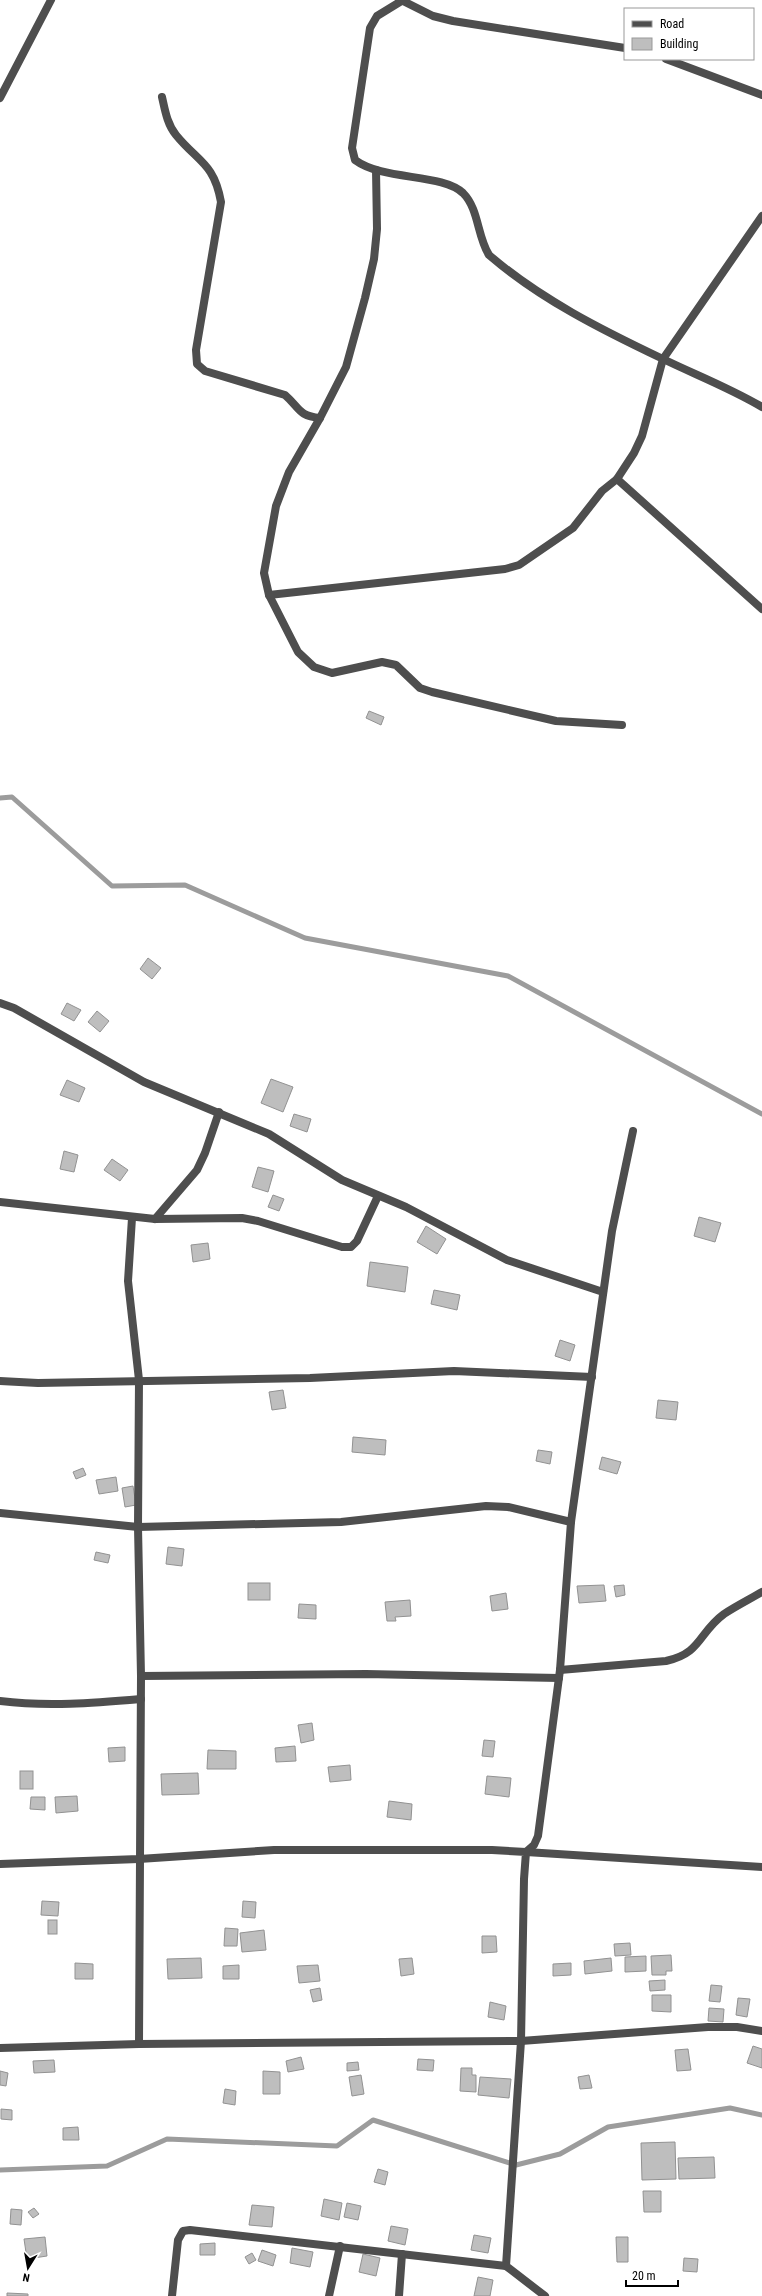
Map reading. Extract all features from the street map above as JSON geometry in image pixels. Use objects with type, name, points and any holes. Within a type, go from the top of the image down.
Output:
[{"type":"street","points":[[0,98],[51,0]]},
{"type":"street","points":[[624,48],[453,21],[433,16],[403,0],[377,16],[370,28],[352,148],[355,160],[376,170],[449,185],[462,193],[474,210],[484,247],[489,255],[500,265],[544,297],[663,359],[740,394],[762,407]]},
{"type":"street","points":[[669,60],[762,95]]},
{"type":"street","points":[[162,97],[167,119],[175,134],[206,165],[218,184],[221,202],[196,350],[197,364],[205,371],[285,395],[293,402],[300,412],[308,417],[320,418]]},
{"type":"street","points":[[376,170],[377,229],[374,259],[365,298],[346,367],[320,418],[289,472],[276,506],[264,573],[269,595],[298,652],[314,667],[332,673],[382,662],[396,665],[420,688],[432,692],[556,722],[622,725]]},
{"type":"street","points":[[269,595],[505,569],[519,565],[572,528],[602,491],[617,479],[634,453],[642,436],[663,359],[762,216]]},
{"type":"street","points":[[617,479],[762,609]]},
{"type":"street","points":[[0,1003],[14,1008],[144,1082],[269,1134],[342,1180],[406,1207],[507,1260],[603,1292]]},
{"type":"street","points":[[155,1219],[197,1170],[205,1153],[219,1112]]},
{"type":"street","points":[[506,2266],[521,2041],[524,1879],[526,1852],[534,1845],[538,1836],[560,1670],[571,1522],[612,1231],[633,1131]]},
{"type":"street","points":[[0,1202],[132,1218],[242,1218],[258,1221],[342,1247],[351,1247],[357,1241],[378,1196]]},
{"type":"street","points":[[132,1218],[128,1281],[139,1380],[138,1527],[141,1676],[139,2044]]},
{"type":"street","points":[[0,1381],[38,1384],[139,1380],[317,1378],[454,1371],[592,1377]]},
{"type":"street","points":[[0,1513],[138,1527],[341,1522],[486,1506],[508,1508],[571,1522]]},
{"type":"street","points":[[560,1670],[666,1661],[681,1658],[690,1652],[711,1625],[724,1614],[762,1592]]},
{"type":"street","points":[[141,1676],[366,1674],[559,1678]]},
{"type":"street","points":[[0,1701],[31,1705],[58,1705],[141,1699]]},
{"type":"street","points":[[0,1864],[139,1859],[274,1850],[492,1850],[762,1867]]},
{"type":"street","points":[[0,2048],[139,2044],[521,2041],[708,2027],[738,2027],[762,2031]]},
{"type":"street","points":[[172,2296],[178,2240],[183,2231],[340,2246],[506,2266],[545,2296]]},
{"type":"street","points":[[329,2296],[340,2246]]},
{"type":"street","points":[[399,2296],[402,2254]]},
{"type":"building","points":[[369,711],[384,717],[381,725],[366,718]]},
{"type":"building","points":[[148,958],[161,968],[152,979],[140,969]]},
{"type":"building","points":[[67,1003],[81,1010],[74,1021],[61,1014]]},
{"type":"building","points":[[97,1011],[109,1021],[100,1032],[88,1022]]},
{"type":"building","points":[[271,1079],[293,1087],[283,1112],[261,1103]]},
{"type":"building","points":[[67,1080],[85,1088],[79,1102],[60,1095]]},
{"type":"building","points":[[294,1114],[311,1119],[307,1132],[290,1126]]},
{"type":"building","points":[[64,1151],[78,1155],[74,1172],[60,1169]]},
{"type":"building","points":[[112,1159],[128,1170],[120,1181],[104,1170]]},
{"type":"building","points":[[258,1167],[274,1171],[268,1192],[252,1187]]},
{"type":"building","points":[[273,1195],[284,1199],[279,1211],[268,1207]]},
{"type":"building","points":[[699,1217],[721,1223],[715,1242],[694,1236]]},
{"type":"building","points":[[426,1226],[446,1239],[437,1254],[417,1242]]},
{"type":"building","points":[[208,1243],[210,1259],[193,1262],[191,1245]]},
{"type":"building","points":[[370,1262],[408,1267],[405,1292],[367,1286]]},
{"type":"building","points":[[434,1290],[460,1295],[457,1310],[431,1304]]},
{"type":"building","points":[[560,1340],[575,1345],[570,1361],[555,1356]]},
{"type":"building","points":[[283,1390],[286,1408],[272,1410],[269,1392]]},
{"type":"building","points":[[658,1400],[678,1402],[676,1420],[656,1418]]},
{"type":"building","points":[[353,1437],[386,1440],[385,1455],[352,1452]]},
{"type":"building","points":[[538,1450],[552,1452],[550,1464],[536,1461]]},
{"type":"building","points":[[602,1457],[621,1462],[617,1474],[599,1469]]},
{"type":"building","points":[[83,1468],[86,1475],[76,1479],[73,1472]]},
{"type":"building","points":[[116,1477],[118,1491],[99,1494],[96,1480]]},
{"type":"building","points":[[133,1486],[136,1505],[125,1507],[122,1488]]},
{"type":"building","points":[[168,1547],[184,1549],[182,1566],[166,1564]]},
{"type":"building","points":[[96,1552],[110,1555],[108,1563],[94,1560]]},
{"type":"building","points":[[248,1583],[270,1583],[270,1600],[248,1600]]},
{"type":"building","points":[[604,1585],[606,1601],[579,1603],[577,1586]]},
{"type":"building","points":[[624,1585],[625,1595],[616,1597],[614,1586]]},
{"type":"building","points":[[506,1593],[508,1609],[492,1611],[490,1596]]},
{"type":"building","points":[[410,1600],[411,1616],[395,1617],[396,1621],[387,1621],[385,1602]]},
{"type":"building","points":[[299,1604],[316,1605],[316,1619],[298,1618]]},
{"type":"building","points":[[312,1723],[314,1740],[301,1743],[298,1725]]},
{"type":"building","points":[[484,1740],[495,1741],[493,1757],[482,1756]]},
{"type":"building","points":[[295,1746],[296,1761],[276,1762],[275,1748]]},
{"type":"building","points":[[125,1747],[125,1761],[109,1762],[108,1748]]},
{"type":"building","points":[[208,1750],[236,1751],[236,1769],[207,1769]]},
{"type":"building","points":[[350,1765],[351,1780],[330,1782],[328,1767]]},
{"type":"building","points":[[20,1771],[33,1771],[33,1789],[20,1789]]},
{"type":"building","points":[[198,1773],[199,1794],[162,1795],[161,1774]]},
{"type":"building","points":[[487,1776],[511,1778],[509,1797],[485,1794]]},
{"type":"building","points":[[77,1796],[78,1811],[56,1813],[55,1797]]},
{"type":"building","points":[[31,1797],[45,1797],[45,1810],[30,1809]]},
{"type":"building","points":[[389,1801],[412,1804],[411,1820],[387,1817]]},
{"type":"building","points":[[42,1901],[59,1902],[58,1916],[41,1915]]},
{"type":"building","points":[[243,1901],[256,1902],[255,1918],[242,1917]]},
{"type":"building","points":[[48,1920],[57,1920],[57,1934],[48,1934]]},
{"type":"building","points":[[225,1928],[238,1929],[237,1946],[224,1946]]},
{"type":"building","points":[[264,1930],[266,1950],[242,1952],[240,1933]]},
{"type":"building","points":[[482,1936],[496,1936],[497,1952],[482,1953]]},
{"type":"building","points":[[630,1943],[631,1955],[615,1956],[614,1944]]},
{"type":"building","points":[[671,1955],[672,1971],[666,1971],[666,1975],[652,1975],[651,1956]]},
{"type":"building","points":[[646,1956],[646,1971],[625,1972],[625,1957]]},
{"type":"building","points":[[201,1958],[202,1978],[168,1979],[167,1959]]},
{"type":"building","points":[[412,1958],[414,1974],[401,1976],[399,1959]]},
{"type":"building","points":[[611,1958],[612,1971],[585,1974],[584,1961]]},
{"type":"building","points":[[75,1963],[93,1964],[93,1979],[75,1979]]},
{"type":"building","points":[[571,1963],[571,1975],[553,1976],[553,1964]]},
{"type":"building","points":[[239,1965],[239,1979],[223,1979],[223,1966]]},
{"type":"building","points":[[318,1965],[320,1981],[299,1983],[297,1966]]},
{"type":"building","points":[[665,1980],[665,1990],[650,1991],[649,1981]]},
{"type":"building","points":[[711,1985],[722,1986],[720,2002],[709,2001]]},
{"type":"building","points":[[320,1988],[322,2000],[313,2002],[310,1990]]},
{"type":"building","points":[[652,1995],[671,1995],[671,2012],[652,2011]]},
{"type":"building","points":[[738,1998],[750,1999],[747,2017],[736,2015]]},
{"type":"building","points":[[490,2002],[506,2006],[504,2020],[488,2017]]},
{"type":"building","points":[[709,2008],[724,2009],[723,2022],[708,2021]]},
{"type":"building","points":[[753,2046],[762,2049],[762,2068],[747,2063]]},
{"type":"building","points":[[688,2049],[691,2070],[677,2071],[675,2050]]},
{"type":"building","points":[[301,2057],[304,2069],[288,2072],[286,2061]]},
{"type":"building","points":[[418,2059],[434,2060],[433,2071],[417,2070]]},
{"type":"building","points":[[54,2060],[55,2072],[34,2073],[33,2061]]},
{"type":"building","points":[[358,2062],[359,2070],[347,2071],[347,2063]]},
{"type":"building","points":[[461,2068],[472,2068],[472,2075],[476,2075],[476,2092],[460,2091]]},
{"type":"building","points":[[0,2071],[8,2073],[6,2086],[0,2085]]},
{"type":"building","points":[[263,2071],[280,2072],[280,2094],[263,2094]]},
{"type":"building","points":[[361,2075],[364,2094],[352,2096],[349,2077]]},
{"type":"building","points":[[589,2075],[592,2088],[580,2089],[578,2077]]},
{"type":"building","points":[[480,2077],[511,2079],[509,2098],[478,2095]]},
{"type":"building","points":[[225,2089],[236,2091],[235,2105],[223,2103]]},
{"type":"building","points":[[1,2109],[12,2110],[12,2120],[1,2119]]},
{"type":"building","points":[[78,2127],[79,2140],[63,2140],[63,2128]]},
{"type":"building","points":[[675,2142],[676,2179],[642,2180],[641,2143]]},
{"type":"building","points":[[714,2157],[715,2178],[679,2179],[678,2158]]},
{"type":"building","points":[[378,2169],[388,2172],[385,2185],[374,2182]]},
{"type":"building","points":[[643,2191],[661,2191],[661,2212],[644,2212]]},
{"type":"building","points":[[324,2199],[342,2203],[339,2220],[321,2216]]},
{"type":"building","points":[[347,2203],[361,2206],[358,2220],[344,2217]]},
{"type":"building","points":[[252,2205],[274,2207],[272,2227],[249,2225]]},
{"type":"building","points":[[34,2208],[39,2214],[33,2218],[28,2212]]},
{"type":"building","points":[[11,2209],[22,2210],[21,2225],[10,2224]]},
{"type":"building","points":[[391,2226],[408,2229],[405,2245],[388,2241]]},
{"type":"building","points":[[474,2235],[491,2238],[488,2253],[471,2250]]},
{"type":"building","points":[[45,2237],[47,2256],[27,2259],[24,2239]]},
{"type":"building","points":[[616,2237],[628,2237],[628,2262],[617,2262]]},
{"type":"building","points":[[215,2243],[215,2255],[200,2255],[200,2244]]},
{"type":"building","points":[[292,2248],[313,2252],[310,2267],[290,2263]]},
{"type":"building","points":[[262,2250],[276,2255],[273,2266],[258,2261]]},
{"type":"building","points":[[252,2253],[256,2260],[249,2264],[245,2257]]},
{"type":"building","points":[[363,2254],[380,2258],[376,2276],[359,2272]]},
{"type":"building","points":[[684,2258],[698,2259],[697,2272],[683,2271]]},
{"type":"building","points":[[478,2277],[493,2280],[490,2296],[474,2296]]},
{"type":"building","points":[[7,2293],[28,2294],[28,2296],[7,2296]]},
{"type":"waterway","points":[[0,798],[12,797],[112,886],[185,885],[305,938],[508,976],[762,1114]]},
{"type":"waterway","points":[[0,2170],[107,2166],[167,2139],[337,2146],[373,2120],[516,2165],[560,2154],[608,2127],[730,2108],[762,2115]]}]
